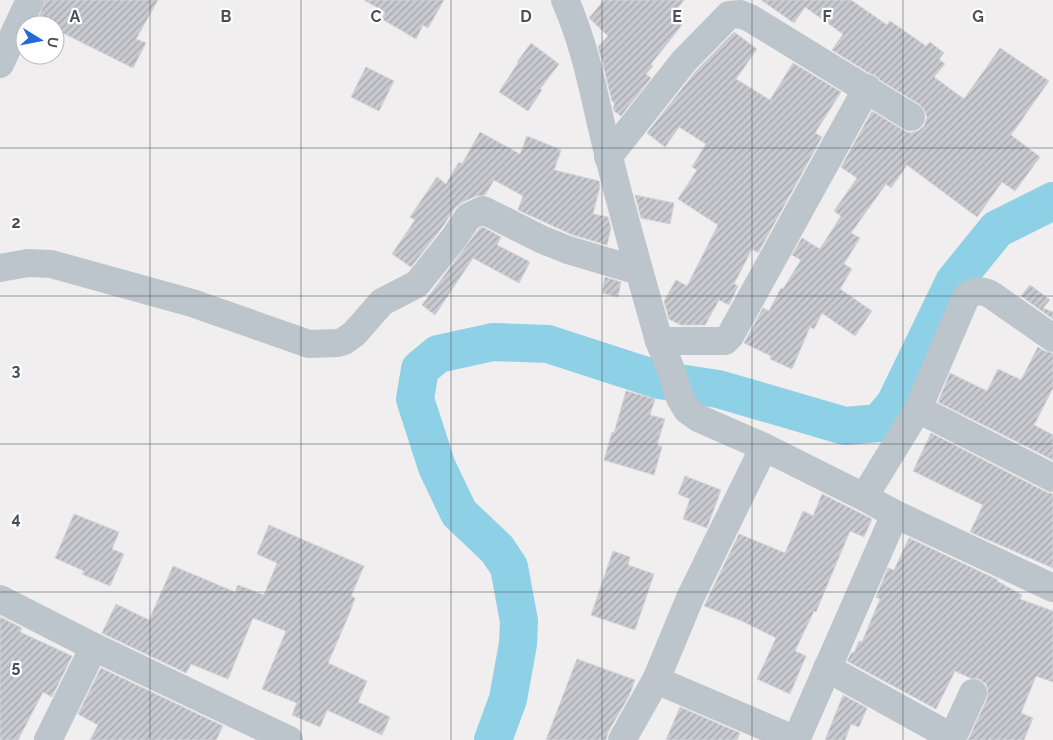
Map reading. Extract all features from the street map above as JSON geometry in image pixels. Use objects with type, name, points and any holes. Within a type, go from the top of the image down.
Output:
[{"type":"street","points":[[0,64],[30,0]]},
{"type":"street","points":[[565,0],[590,71],[608,157],[658,341],[670,367],[680,398],[687,410],[698,418],[764,446],[895,514],[1053,588]]},
{"type":"street","points":[[608,157],[684,61],[729,15],[740,14],[750,18],[868,88],[911,117]]},
{"type":"street","points":[[658,341],[725,340],[730,336],[868,88]]},
{"type":"street","points":[[0,268],[28,263],[51,264],[192,303],[309,344],[323,345],[344,342],[354,334],[382,302],[417,284],[454,238],[468,217],[483,210],[543,240],[568,250],[639,271]]},
{"type":"street","points":[[864,497],[918,409],[966,297],[980,290],[990,294],[1053,338]]},
{"type":"street","points":[[918,409],[1053,478]]},
{"type":"street","points":[[622,740],[656,680],[690,598],[764,446]]},
{"type":"street","points":[[656,680],[796,740],[895,514]]},
{"type":"street","points":[[0,599],[289,740]]},
{"type":"street","points":[[48,740],[94,646]]},
{"type":"street","points":[[827,668],[944,733],[950,734],[955,732],[973,693]]},
{"type":"building","points":[[45,0],[158,0],[136,39],[146,43],[133,68],[65,34],[65,15],[40,15]]},
{"type":"building","points":[[364,0],[444,0],[428,28],[423,25],[416,39],[382,19],[385,12]]},
{"type":"building","points":[[604,0],[684,0],[671,17],[682,25],[651,64],[653,66],[646,74],[651,78],[621,116],[614,111],[613,107],[615,104],[612,101],[604,63],[598,47],[608,36],[589,18]]},
{"type":"building","points":[[761,0],[851,0],[887,25],[890,21],[926,46],[930,42],[944,53],[939,59],[945,64],[934,77],[964,99],[1000,48],[1049,81],[1011,135],[1040,157],[1015,191],[1002,182],[977,217],[907,165],[891,188],[886,184],[851,233],[860,238],[844,264],[852,269],[840,289],[872,311],[855,336],[822,313],[814,329],[810,327],[792,369],[770,359],[771,356],[744,343],[763,308],[769,311],[781,288],[783,289],[801,260],[792,255],[802,238],[820,249],[841,216],[834,211],[857,178],[841,167],[872,111],[910,133],[918,131],[924,126],[927,117],[924,109],[919,104],[832,50],[843,34],[805,7],[794,23]]},
{"type":"building","points":[[734,32],[757,49],[736,79],[770,100],[793,63],[841,92],[815,133],[822,137],[758,253],[752,249],[734,284],[738,286],[729,305],[719,300],[705,325],[681,325],[669,319],[664,301],[676,280],[687,286],[718,225],[678,199],[697,170],[692,167],[706,144],[679,127],[665,147],[647,133],[696,71]]},
{"type":"building","points":[[531,43],[559,64],[540,89],[542,90],[528,111],[499,92]]},
{"type":"building","points":[[366,67],[394,81],[379,111],[351,97]]},
{"type":"building","points":[[480,132],[520,154],[527,136],[561,150],[554,170],[599,181],[600,186],[593,214],[608,217],[611,228],[607,245],[573,235],[518,210],[523,196],[494,180],[485,195],[476,196],[455,208],[411,267],[392,254],[415,220],[410,217],[437,177],[446,184],[459,162],[462,164]]},
{"type":"building","points":[[635,195],[674,203],[670,224],[641,218]]},
{"type":"building","points":[[483,227],[501,237],[497,245],[530,262],[519,283],[473,258],[435,315],[422,305],[479,229]]},
{"type":"building","points":[[605,277],[621,282],[618,297],[602,293]]},
{"type":"building","points":[[1030,285],[1050,300],[1043,308],[1053,312],[1053,319],[1021,296]]},
{"type":"building","points":[[1038,347],[1053,353],[1053,388],[1034,425],[1053,435],[1053,460],[938,402],[950,373],[987,391],[998,369],[1021,380]]},
{"type":"building","points":[[626,391],[655,399],[650,415],[665,419],[657,445],[662,447],[654,475],[604,460]]},
{"type":"building","points":[[931,433],[1053,494],[1053,568],[970,532],[983,505],[913,471]]},
{"type":"building","points":[[685,476],[721,490],[707,528],[683,519],[690,499],[678,494]]},
{"type":"building","points":[[822,494],[872,519],[864,537],[850,531],[816,612],[814,611],[795,651],[806,656],[790,694],[757,679],[776,638],[742,621],[704,606],[739,534],[785,553],[803,511],[813,516]]},
{"type":"building","points":[[74,514],[119,532],[112,549],[124,554],[110,586],[82,574],[84,571],[55,558]]},
{"type":"building","points":[[269,525],[364,566],[351,596],[355,598],[350,612],[328,663],[367,681],[358,702],[390,717],[382,735],[327,710],[320,727],[292,715],[297,703],[262,689],[286,631],[253,618],[228,679],[191,664],[186,673],[102,633],[116,604],[149,620],[173,566],[235,592],[238,585],[264,595],[277,563],[257,554]]},
{"type":"building","points":[[909,538],[998,580],[1022,595],[1020,599],[1053,611],[1053,682],[1036,676],[1021,713],[1033,718],[1024,740],[968,740],[987,699],[988,691],[986,684],[979,679],[970,678],[955,671],[936,709],[847,661],[852,652],[854,653],[859,641],[862,642],[880,599],[876,597],[888,568],[894,570]]},
{"type":"building","points":[[613,551],[630,557],[628,565],[654,574],[635,630],[591,615]]},
{"type":"building","points":[[0,617],[22,628],[20,632],[72,656],[52,697],[43,692],[18,740],[0,740]]},
{"type":"building","points":[[577,659],[635,680],[629,696],[608,732],[606,740],[546,740]]},
{"type":"building","points":[[101,668],[223,726],[216,740],[90,740],[98,725],[78,714]]},
{"type":"building","points":[[843,695],[867,708],[859,727],[851,724],[845,740],[825,740]]},
{"type":"building","points":[[680,707],[740,733],[737,740],[666,740]]},
{"type":"waterway","points":[[493,740],[508,699],[518,644],[519,621],[509,567],[497,549],[459,513],[437,467],[415,399],[420,369],[438,354],[493,342],[548,344],[659,380],[718,389],[845,426],[879,423],[895,404],[954,282],[997,229],[1053,201]]}]
